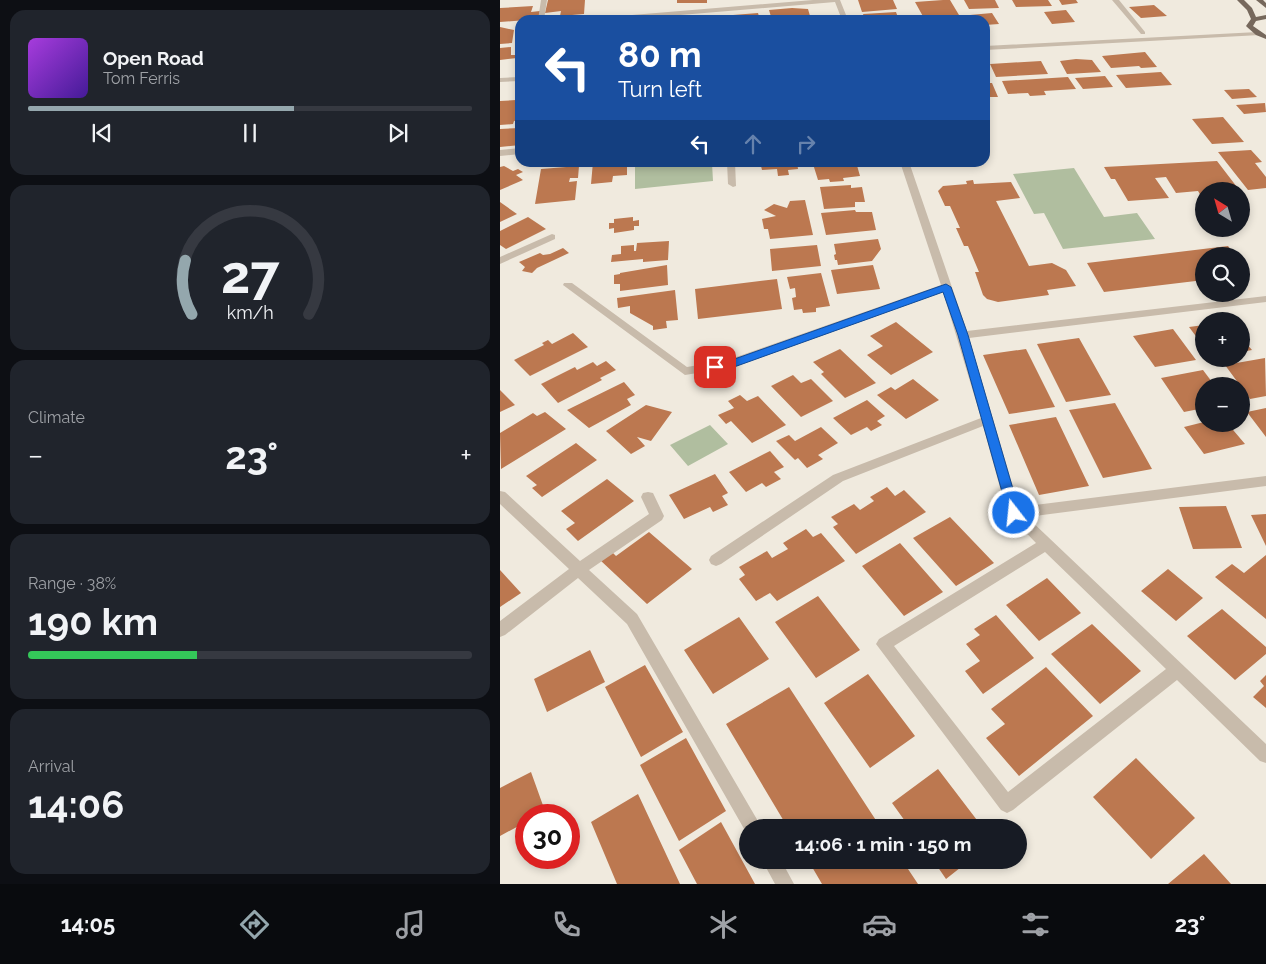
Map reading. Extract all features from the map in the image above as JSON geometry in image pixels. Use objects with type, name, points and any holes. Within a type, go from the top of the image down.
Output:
[{"type":"main road","points":[[1240,0],[1250,9],[1254,19]]},
{"type":"main road","points":[[1259,0],[1266,6]]},
{"type":"main road","points":[[1266,17],[1254,19],[1249,26],[1258,34],[1266,37]]},
{"type":"street","points":[[542,15],[544,0]]},
{"type":"street","points":[[715,0],[716,10]]},
{"type":"street","points":[[656,15],[837,0],[843,15]]},
{"type":"street","points":[[1115,0],[1143,33]]},
{"type":"street","points":[[990,43],[1249,26]]},
{"type":"street","points":[[990,48],[1258,34]]},
{"type":"street","points":[[500,80],[515,79]]},
{"type":"street","points":[[500,87],[515,86]]},
{"type":"street","points":[[500,153],[515,152]]},
{"type":"street","points":[[731,167],[733,184]]},
{"type":"street","points":[[906,167],[963,335],[1014,513],[1266,755]]},
{"type":"street","points":[[500,261],[552,237]]},
{"type":"street","points":[[568,285],[685,372],[730,364],[946,287]]},
{"type":"street","points":[[963,335],[1266,299]]},
{"type":"street","points":[[716,560],[838,478],[987,420]]},
{"type":"street","points":[[1014,513],[1266,481]]},
{"type":"street","points":[[500,496],[632,619],[747,819]]},
{"type":"street","points":[[500,630],[578,570],[657,516],[648,497]]},
{"type":"street","points":[[1046,544],[884,644],[1007,804],[1177,670]]},
{"type":"street","points":[[776,869],[785,884]]},
{"type":"green space","points":[[635,167],[712,167],[713,181],[635,189]]},
{"type":"green space","points":[[1074,168],[1104,217],[1137,213],[1155,239],[1063,249],[1044,213],[1034,214],[1013,174]]},
{"type":"green space","points":[[710,425],[728,444],[688,466],[670,445]]},
{"type":"building","points":[[548,0],[585,0],[584,14],[560,15],[561,11],[545,13]]},
{"type":"building","points":[[677,0],[707,0],[707,3],[677,3]]},
{"type":"building","points":[[858,0],[893,0],[897,9],[862,12]]},
{"type":"building","points":[[950,0],[959,15],[922,15],[915,2]]},
{"type":"building","points":[[964,0],[995,0],[999,8],[969,9]]},
{"type":"building","points":[[1012,0],[1048,0],[1052,6],[1016,7]]},
{"type":"building","points":[[1059,0],[1076,0],[1078,3],[1062,5]]},
{"type":"building","points":[[1154,5],[1167,16],[1141,18],[1129,7]]},
{"type":"building","points":[[533,6],[531,12],[540,11],[539,15],[515,15],[515,21],[500,22],[500,8]]},
{"type":"building","points":[[808,9],[810,15],[770,15],[769,10]]},
{"type":"building","points":[[1066,10],[1075,22],[1052,24],[1044,12]]},
{"type":"building","points":[[896,12],[897,15],[863,15]]},
{"type":"building","points":[[758,13],[759,15],[733,15]]},
{"type":"building","points":[[992,13],[999,24],[990,25],[990,15],[970,15]]},
{"type":"building","points":[[500,27],[514,30],[512,43],[500,44]]},
{"type":"building","points":[[511,47],[511,55],[515,55],[515,58],[500,60],[500,48]]},
{"type":"building","points":[[1145,52],[1157,67],[1111,68],[1102,56]]},
{"type":"building","points":[[1092,60],[1101,72],[1067,74],[1060,61]]},
{"type":"building","points":[[1041,61],[1048,74],[996,77],[990,64]]},
{"type":"building","points":[[1161,72],[1172,85],[1126,88],[1116,75]]},
{"type":"building","points":[[1105,76],[1113,87],[1083,89],[1075,78]]},
{"type":"building","points":[[1068,77],[1076,89],[1044,91],[1046,95],[1030,96],[1028,93],[1008,94],[1002,81]]},
{"type":"building","points":[[990,83],[992,83],[998,97],[990,97]]},
{"type":"building","points":[[1249,89],[1257,97],[1232,99],[1224,90]]},
{"type":"building","points":[[515,100],[515,121],[513,124],[500,125],[500,101]]},
{"type":"building","points":[[1265,103],[1266,112],[1244,114],[1236,105]]},
{"type":"building","points":[[1223,117],[1244,142],[1212,144],[1192,119]]},
{"type":"building","points":[[515,128],[515,146],[500,147],[500,129]]},
{"type":"building","points":[[1251,150],[1262,162],[1255,163],[1266,177],[1266,188],[1250,190],[1250,182],[1242,182],[1218,152]]},
{"type":"building","points":[[1217,161],[1233,182],[1195,182],[1195,191],[1176,193],[1166,177],[1155,178],[1169,198],[1128,201],[1115,179],[1111,179],[1104,167]]},
{"type":"building","points":[[504,166],[513,171],[518,169],[523,172],[516,175],[523,180],[500,190],[500,167]]},
{"type":"building","points":[[579,167],[578,178],[570,178],[569,182],[577,181],[575,200],[535,204],[541,169]]},
{"type":"building","points":[[593,167],[627,167],[627,175],[613,176],[612,182],[591,184]]},
{"type":"building","points":[[761,167],[798,167],[798,169],[788,170],[789,175],[778,176],[777,169],[762,170]]},
{"type":"building","points":[[814,167],[857,167],[860,176],[843,178],[844,181],[830,182],[829,179],[818,180]]},
{"type":"building","points":[[973,180],[974,184],[1011,182],[1020,198],[996,201],[1029,266],[1052,263],[1066,270],[1076,286],[1047,290],[1049,295],[998,302],[987,299],[983,295],[975,272],[979,272],[968,246],[964,246],[956,228],[960,228],[950,206],[945,206],[938,191],[943,186],[967,184],[966,181]]},
{"type":"building","points":[[851,185],[851,188],[862,187],[865,202],[855,202],[855,207],[824,209],[820,187]]},
{"type":"building","points":[[805,200],[813,235],[770,239],[768,229],[764,229],[762,219],[776,216],[764,210],[774,204],[787,208],[790,201]]},
{"type":"building","points":[[500,202],[517,214],[500,222]]},
{"type":"building","points":[[855,210],[856,212],[872,212],[876,230],[826,235],[821,213]]},
{"type":"building","points":[[528,217],[546,229],[506,249],[500,245],[500,231]]},
{"type":"building","points":[[633,217],[633,221],[639,220],[639,226],[634,226],[634,230],[614,233],[614,228],[609,229],[609,223],[614,223],[614,219]]},
{"type":"building","points":[[878,239],[881,249],[872,261],[838,265],[837,260],[835,260],[834,244]]},
{"type":"building","points":[[669,241],[668,260],[643,262],[643,259],[611,262],[612,255],[621,254],[621,246],[634,245],[634,251],[636,251],[637,243]]},
{"type":"building","points":[[817,245],[821,266],[772,271],[770,249]]},
{"type":"building","points":[[563,248],[569,253],[537,268],[532,273],[522,271],[525,267],[519,262],[540,253],[543,255],[550,254]]},
{"type":"building","points":[[1195,250],[1195,281],[1104,292],[1087,263]]},
{"type":"building","points":[[667,265],[668,285],[620,291],[620,284],[614,284],[614,275]]},
{"type":"building","points":[[873,265],[880,289],[837,294],[831,270]]},
{"type":"building","points":[[821,273],[830,306],[816,308],[816,312],[803,313],[802,309],[794,310],[792,298],[796,297],[795,288],[790,289],[787,277]]},
{"type":"building","points":[[777,279],[782,309],[698,319],[695,289]]},
{"type":"building","points":[[675,290],[678,320],[666,321],[667,328],[653,330],[653,326],[630,313],[630,306],[618,308],[617,298]]},
{"type":"building","points":[[896,322],[933,352],[891,375],[867,355],[883,346],[870,336]]},
{"type":"building","points":[[1195,326],[1195,335],[1189,327]]},
{"type":"building","points":[[1173,329],[1195,360],[1155,367],[1133,336]]},
{"type":"building","points":[[573,333],[588,347],[530,376],[514,360],[544,345],[542,343],[548,340],[552,344]]},
{"type":"building","points":[[1079,338],[1111,395],[1066,402],[1037,344]]},
{"type":"building","points":[[840,349],[876,383],[845,398],[821,374],[824,372],[813,362]]},
{"type":"building","points":[[1026,349],[1055,407],[1009,414],[983,355]]},
{"type":"building","points":[[1265,358],[1266,396],[1250,399],[1250,377],[1234,377],[1226,367],[1250,367],[1250,361]]},
{"type":"building","points":[[606,361],[616,370],[600,378],[602,380],[558,403],[541,384],[575,367],[577,370],[593,362],[597,366]]},
{"type":"building","points":[[1203,370],[1208,377],[1195,377],[1195,410],[1184,412],[1161,378]]},
{"type":"building","points":[[793,375],[801,383],[811,379],[833,401],[801,417],[771,386]]},
{"type":"building","points":[[913,379],[939,400],[906,419],[877,395],[891,387],[895,390]]},
{"type":"building","points":[[624,382],[635,395],[627,399],[631,405],[589,428],[567,410]]},
{"type":"building","points":[[500,390],[515,405],[500,412]]},
{"type":"building","points":[[740,395],[747,401],[758,396],[786,425],[752,443],[731,421],[726,424],[718,415],[734,408],[728,401]]},
{"type":"building","points":[[867,400],[885,416],[877,421],[882,425],[871,431],[867,427],[851,435],[833,418]]},
{"type":"building","points":[[1115,403],[1152,469],[1103,478],[1069,410]]},
{"type":"building","points":[[646,405],[672,412],[651,441],[637,437],[645,446],[631,454],[606,431]]},
{"type":"building","points":[[1266,408],[1266,437],[1250,416],[1250,411]]},
{"type":"building","points":[[545,412],[566,429],[501,469],[500,433],[533,413],[537,416]]},
{"type":"building","points":[[1056,417],[1089,486],[1039,495],[1009,425]]},
{"type":"building","points":[[1195,424],[1195,432],[1235,432],[1245,444],[1204,454],[1184,427]]},
{"type":"building","points":[[821,427],[838,443],[818,455],[823,459],[807,468],[798,458],[795,460],[776,441],[789,435],[795,441]]},
{"type":"building","points":[[576,443],[597,460],[542,497],[532,488],[537,485],[526,476]]},
{"type":"building","points":[[770,451],[784,467],[774,472],[781,479],[766,487],[762,483],[746,492],[729,472]]},
{"type":"building","points":[[715,474],[728,493],[722,496],[728,505],[713,512],[710,507],[684,519],[669,495]]},
{"type":"building","points":[[607,479],[634,501],[578,541],[566,529],[575,523],[561,511]]},
{"type":"building","points":[[887,487],[895,496],[904,490],[926,512],[856,554],[833,527],[838,524],[831,517],[854,504],[860,510],[874,501],[870,497]]},
{"type":"building","points":[[1226,506],[1242,548],[1193,549],[1179,507]]},
{"type":"building","points":[[1266,514],[1266,546],[1251,515]]},
{"type":"building","points":[[950,517],[994,563],[956,586],[913,538]]},
{"type":"building","points":[[806,529],[813,537],[821,533],[845,561],[777,601],[770,593],[756,601],[739,579],[745,575],[739,567],[767,551],[772,558],[788,549],[783,543]]},
{"type":"building","points":[[649,532],[692,569],[647,604],[600,560],[612,552],[616,556]]},
{"type":"building","points":[[900,543],[943,592],[904,616],[862,566]]},
{"type":"building","points":[[1266,555],[1266,619],[1215,577],[1232,564],[1244,573]]},
{"type":"building","points":[[1168,569],[1203,598],[1176,621],[1141,591]]},
{"type":"building","points":[[500,570],[521,593],[500,607]]},
{"type":"building","points":[[1047,578],[1081,613],[1039,641],[1006,605]]},
{"type":"building","points":[[818,596],[860,650],[816,678],[775,622]]},
{"type":"building","points":[[1222,609],[1266,647],[1266,654],[1235,680],[1187,636]]},
{"type":"building","points":[[996,615],[1034,658],[983,694],[965,671],[980,661],[966,644],[980,635],[974,629]]},
{"type":"building","points":[[739,617],[769,659],[713,694],[684,650]]},
{"type":"building","points":[[1092,624],[1141,671],[1100,704],[1051,654]]},
{"type":"building","points":[[590,650],[605,682],[547,712],[534,679]]},
{"type":"building","points":[[645,665],[683,732],[641,757],[605,687]]},
{"type":"building","points":[[1046,667],[1093,716],[1019,776],[986,738],[1005,724],[991,709]]},
{"type":"building","points":[[868,674],[915,736],[870,768],[824,703]]},
{"type":"building","points":[[1266,675],[1266,708],[1253,697],[1264,686],[1260,681]]},
{"type":"building","points":[[789,687],[875,819],[783,819],[726,724]]},
{"type":"building","points":[[686,738],[726,811],[679,841],[640,765]]},
{"type":"building","points":[[1136,758],[1195,818],[1151,859],[1093,797]]},
{"type":"building","points":[[938,769],[976,819],[904,819],[892,803]]},
{"type":"building","points":[[531,772],[542,804],[515,804],[515,828],[500,836],[500,788]]},
{"type":"building","points":[[638,794],[680,884],[617,884],[591,822]]},
{"type":"building","points":[[721,822],[739,855],[739,869],[747,869],[755,884],[697,884],[679,850]]},
{"type":"building","points":[[1204,854],[1231,884],[1168,884]]},
{"type":"building","points":[[813,869],[908,869],[918,884],[822,884]]},
{"type":"building","points":[[939,869],[959,869],[946,879]]},
{"type":"route","points":[[715,367],[730,364],[946,287],[963,335],[1014,513]]}]
